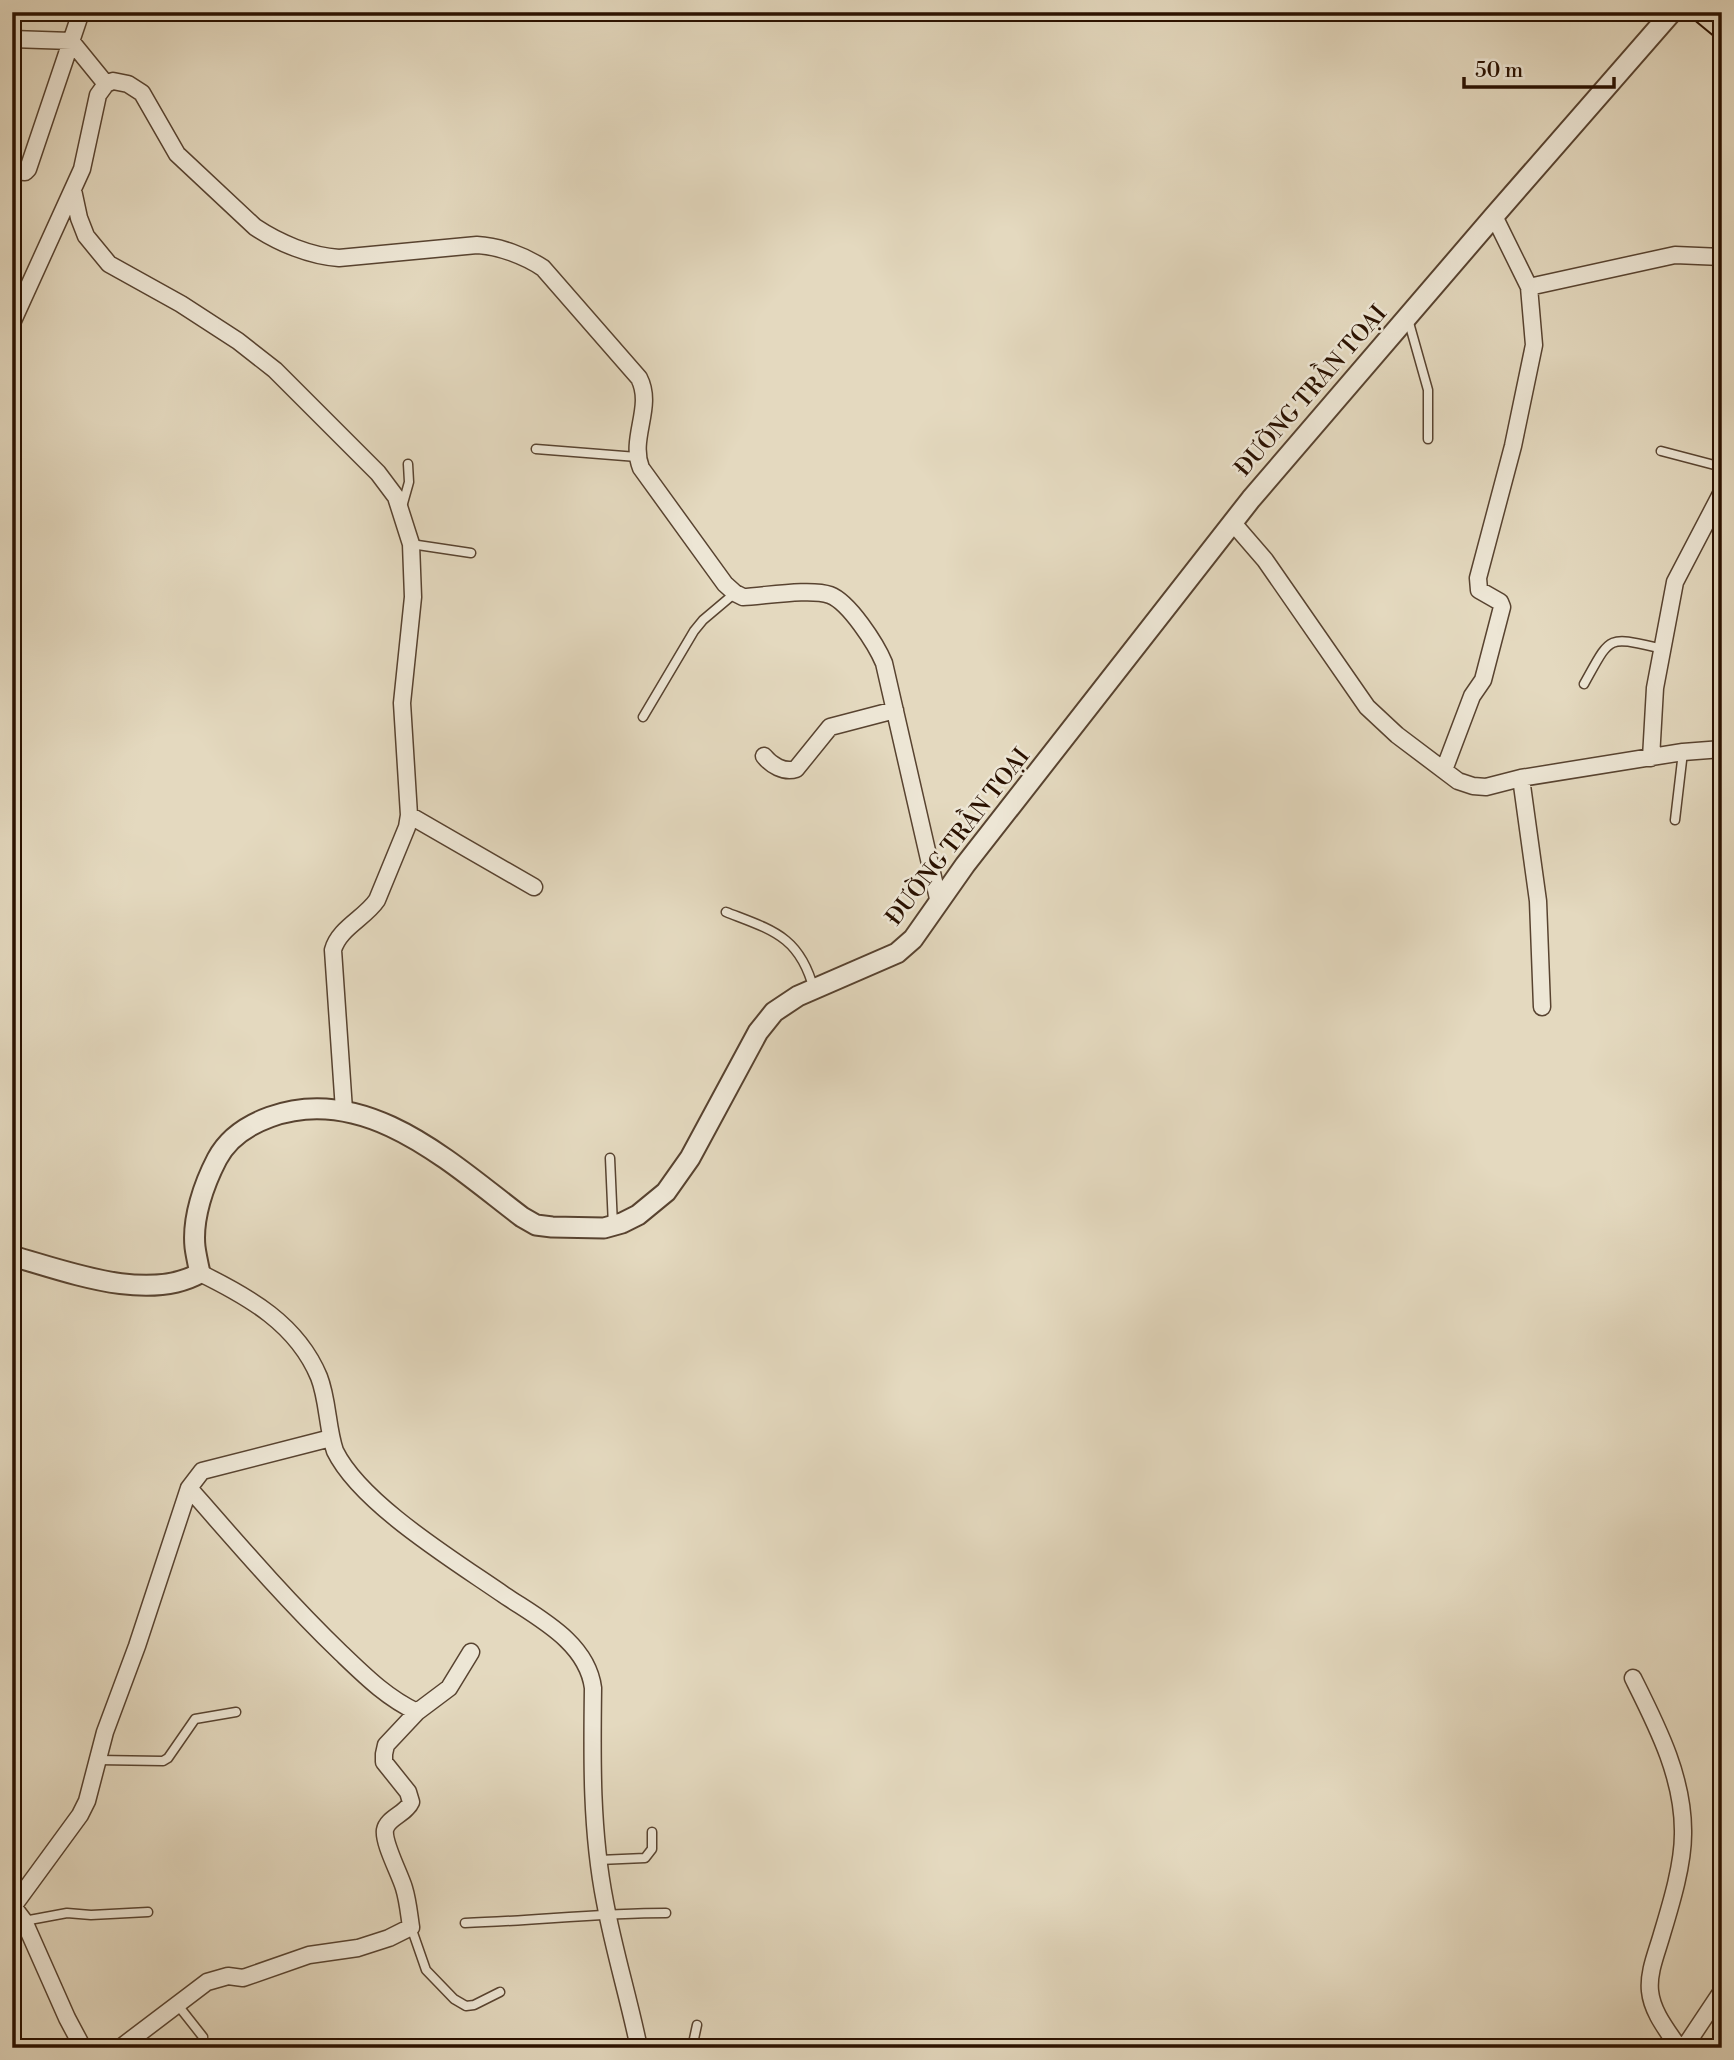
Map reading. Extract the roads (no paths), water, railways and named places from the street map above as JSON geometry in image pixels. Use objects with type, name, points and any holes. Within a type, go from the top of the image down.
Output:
[{"type":"main road","points":[[1705,12],[1722,26]]},
{"type":"street","points":[[12,171],[25,172],[28,169],[81,12]]},
{"type":"street","name":"ĐƯỜNG TRẦN TOẠI","points":[[200,1273],[194,1245],[196,1220],[212,1168],[224,1145],[258,1122],[282,1113],[310,1109],[344,1110],[399,1131],[433,1150],[536,1225],[604,1228],[613,1226],[638,1215],[666,1192],[690,1158],[758,1032],[774,1012],[798,996],[897,953],[913,939],[965,865],[1251,499],[1672,12]]},
{"type":"street","points":[[12,39],[71,41],[106,84]]},
{"type":"street","points":[[12,323],[82,169],[98,95],[106,84],[113,81],[128,84],[142,93],[177,154],[255,227],[270,237],[324,257],[339,258],[477,244],[492,246],[543,268],[639,378],[645,390],[637,457],[640,468],[725,584],[743,597],[812,593],[830,595],[843,603],[877,648],[884,663],[939,903]]},
{"type":"street","points":[[73,190],[86,236],[108,264],[181,304],[238,341],[275,370],[378,472],[397,498],[401,510],[411,544],[413,597],[402,702],[409,815],[407,827],[377,900],[370,910],[336,940],[333,950],[344,1110]]},
{"type":"street","points":[[1444,770],[1472,696],[1483,680],[1502,607],[1500,602],[1479,590],[1477,585],[1513,446],[1534,345],[1529,287],[1493,216]]},
{"type":"street","points":[[1529,287],[1675,255],[1722,257]]},
{"type":"street","points":[[1651,758],[1656,688],[1678,573],[1722,492]]},
{"type":"street","points":[[1233,523],[1265,560],[1367,707],[1397,735],[1458,780],[1473,786],[1486,787],[1521,778],[1683,752],[1722,749]]},
{"type":"street","points":[[764,756],[789,772],[796,769],[830,727],[895,710]]},
{"type":"street","points":[[1521,778],[1538,901],[1542,1007]]},
{"type":"street","points":[[409,815],[534,887]]},
{"type":"street","points":[[12,1256],[114,1284],[173,1282],[187,1280],[200,1273],[243,1294],[267,1311],[288,1330],[307,1354],[320,1379],[331,1438],[340,1462],[365,1491],[439,1550],[564,1638],[587,1664],[592,1675],[593,1688],[592,1763],[599,1860],[607,1913],[639,2048]]},
{"type":"street","points":[[83,2048],[24,1921],[13,1907],[80,1815],[87,1801],[105,1732],[137,1646],[189,1488],[202,1471],[331,1438]]},
{"type":"street","points":[[189,1488],[330,1642],[386,1695],[417,1712]]},
{"type":"street","points":[[120,2048],[207,1982],[217,1978],[243,1978],[309,1955],[358,1948],[389,1938],[411,1927],[406,1892],[386,1840],[385,1829],[411,1802],[408,1792],[384,1762],[384,1754],[386,1745],[417,1712],[449,1688],[471,1652]]},
{"type":"street","points":[[1633,1678],[1656,1723],[1670,1760],[1682,1812],[1684,1836],[1666,1920],[1651,1972],[1650,1991],[1655,2010],[1679,2048]]},
{"type":"street","points":[[1685,2048],[1722,1991]]},
{"type":"lane","points":[[1408,316],[1428,390],[1428,439]]},
{"type":"lane","points":[[1718,343],[1722,324]]},
{"type":"lane","points":[[536,449],[637,457]]},
{"type":"lane","points":[[1661,450],[1722,467]]},
{"type":"lane","points":[[401,510],[409,482],[408,464]]},
{"type":"lane","points":[[411,544],[471,552]]},
{"type":"lane","points":[[643,717],[694,631],[735,593]]},
{"type":"lane","points":[[1584,684],[1603,650],[1614,641],[1625,640],[1663,649]]},
{"type":"lane","points":[[1675,820],[1683,752]]},
{"type":"lane","points":[[726,912],[774,931],[785,939],[804,963],[814,990]]},
{"type":"lane","points":[[610,1158],[613,1226]]},
{"type":"lane","points":[[98,1760],[163,1761],[192,1721],[199,1717],[236,1712]]},
{"type":"lane","points":[[599,1860],[645,1858],[652,1849],[652,1832]]},
{"type":"lane","points":[[24,1921],[67,1913],[91,1915],[148,1912]]},
{"type":"lane","points":[[465,1923],[607,1913],[666,1913]]},
{"type":"lane","points":[[411,1927],[426,1970],[454,1999],[466,2006],[474,2005],[500,1992]]},
{"type":"lane","points":[[177,2004],[203,2038]]},
{"type":"lane","points":[[692,2048],[697,2025]]}]
